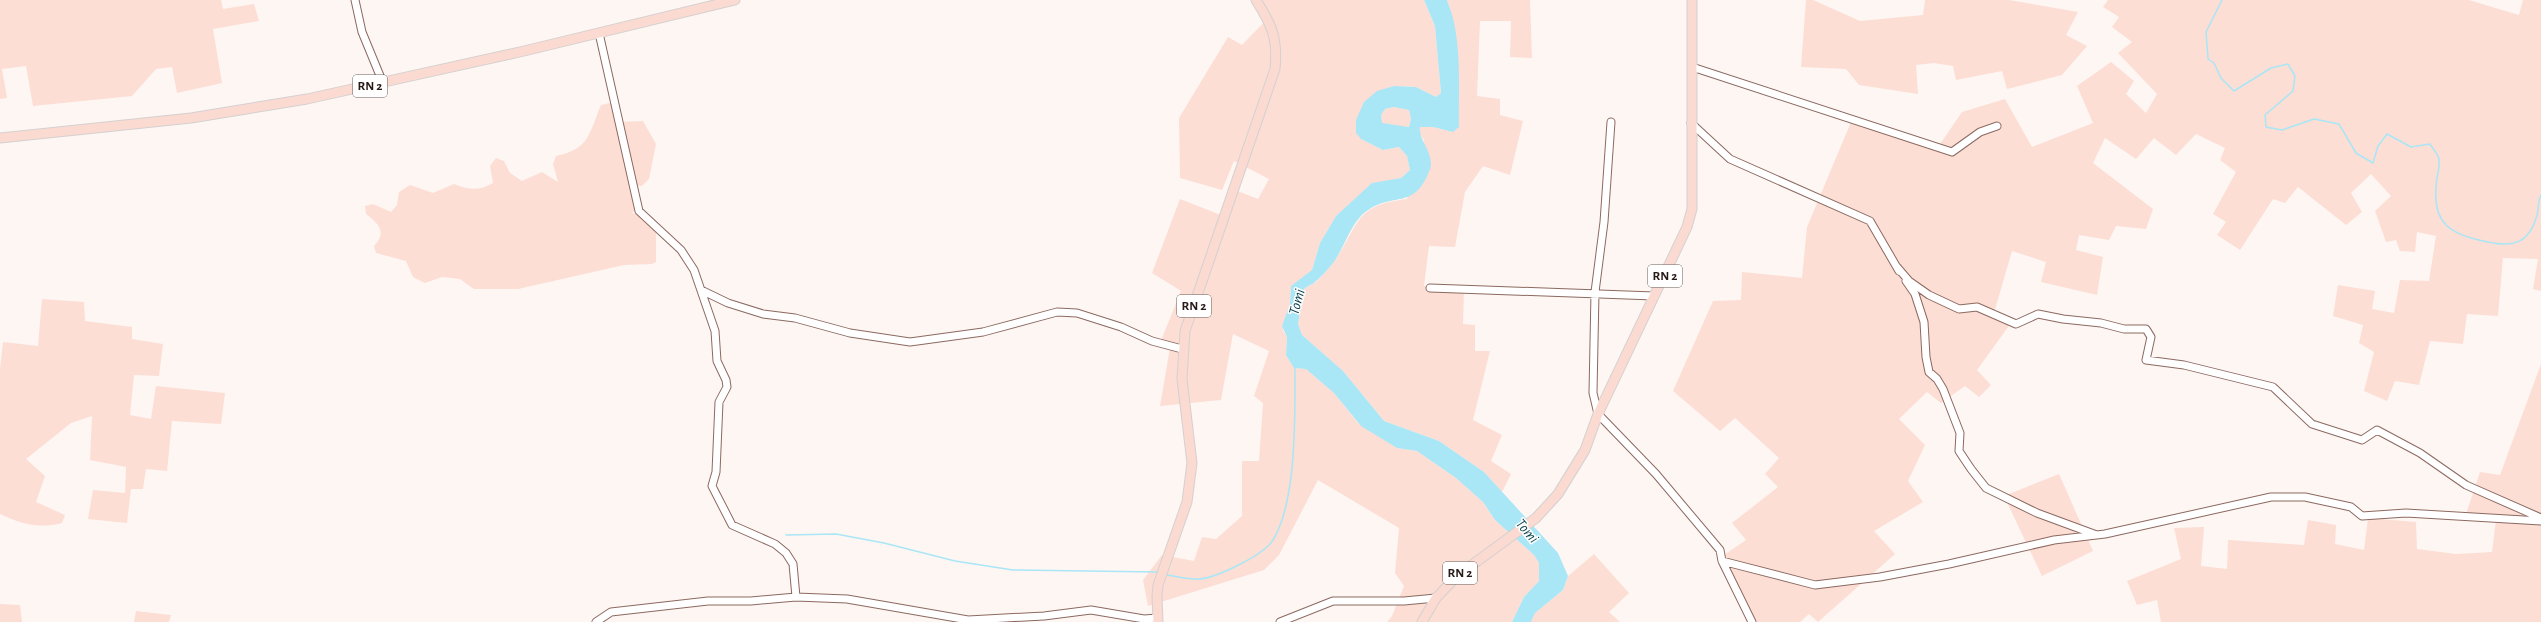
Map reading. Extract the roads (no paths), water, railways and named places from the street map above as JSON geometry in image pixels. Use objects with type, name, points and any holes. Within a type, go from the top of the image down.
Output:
[{"type":"main road","name":"RN 2","points":[[0,138],[191,118],[307,99],[383,83],[735,0]]},
{"type":"main road","name":"RN 2","points":[[1158,620],[1158,585],[1187,502],[1192,463],[1182,379],[1182,349],[1185,331],[1275,69],[1277,50],[1273,30],[1256,0]]},
{"type":"main road","name":"RN 2","points":[[1422,622],[1436,598],[1457,576],[1477,559],[1531,521],[1558,494],[1584,450],[1598,414],[1687,227],[1692,209],[1692,0]]},
{"type":"street","points":[[355,0],[362,32],[383,83]]},
{"type":"street","points":[[599,33],[639,210],[681,250],[694,270],[715,331],[717,361],[726,380],[727,387],[719,402],[716,472],[712,486],[732,524],[775,544],[786,553],[793,564],[796,597]]},
{"type":"street","points":[[1692,67],[1952,152],[1980,132],[1997,126]]},
{"type":"street","points":[[1611,122],[1604,222],[1595,292],[1593,393],[1598,414],[1686,507],[1711,542],[1720,550],[1722,561],[1752,622]]},
{"type":"street","points":[[1691,123],[1730,159],[1870,221],[1915,294],[1924,322],[1926,357],[1929,372],[1937,379],[1943,389],[1960,433],[1959,450],[1971,469],[1986,488],[2037,513],[2096,535]]},
{"type":"street","points":[[1897,267],[1909,281],[1930,295],[1959,309],[1977,307],[2016,324],[2030,316],[2038,314],[2063,319],[2102,323],[2124,329],[2146,329],[2151,337],[2146,360],[2184,365],[2273,387],[2312,424],[2362,440],[2377,430],[2420,453],[2466,486],[2541,520]]},
{"type":"street","points":[[1430,288],[1595,292],[1654,296]]},
{"type":"street","points":[[701,290],[728,303],[763,314],[795,318],[850,333],[910,342],[983,332],[1057,312],[1077,313],[1121,327],[1152,341],[1182,349]]},
{"type":"street","points":[[1722,561],[1815,585],[1880,577],[1949,564],[2054,540],[2096,535],[2271,497],[2305,497],[2351,507],[2362,516],[2406,512],[2541,520]]},
{"type":"street","points":[[596,622],[611,612],[708,601],[751,601],[796,597],[847,599],[968,620],[1044,616],[1091,610],[1158,620]]},
{"type":"street","points":[[1280,622],[1333,601],[1404,601],[1436,598]]},
{"type":"water","name":"Tomi","points":[[1424,0],[1447,0],[1452,15],[1458,46],[1459,127],[1453,132],[1433,127],[1420,127],[1421,137],[1429,153],[1431,163],[1424,182],[1418,190],[1411,195],[1378,205],[1362,215],[1353,227],[1333,263],[1323,275],[1304,289],[1298,324],[1302,335],[1343,371],[1384,421],[1439,441],[1484,472],[1558,553],[1568,576],[1563,590],[1535,613],[1531,622],[1512,622],[1524,597],[1539,581],[1539,563],[1534,555],[1495,520],[1483,502],[1456,478],[1417,451],[1397,448],[1361,426],[1334,393],[1306,369],[1294,368],[1286,355],[1287,337],[1282,326],[1290,304],[1291,286],[1312,270],[1320,243],[1336,216],[1372,183],[1401,178],[1410,170],[1407,156],[1399,147],[1383,150],[1361,139],[1356,133],[1356,120],[1364,102],[1377,91],[1394,86],[1416,87],[1436,97],[1441,93],[1435,26]],"holes":[[[1394,107],[1409,110],[1411,119],[1409,127],[1382,123],[1381,115],[1385,109]]]},
{"type":"waterway","points":[[2222,0],[2206,32],[2208,59],[2214,63],[2221,78],[2234,91],[2271,68],[2288,64],[2295,76],[2293,91],[2265,115],[2266,127],[2282,130],[2314,119],[2339,124],[2356,153],[2373,163],[2378,146],[2387,134],[2411,147],[2430,144],[2439,158],[2436,200],[2441,218],[2453,231],[2483,241],[2510,244],[2518,242],[2524,238],[2534,225],[2541,195]]},
{"type":"waterway","points":[[1166,575],[1195,579],[1207,578],[1250,559],[1268,546],[1273,540],[1281,523],[1287,503],[1291,481],[1295,408],[1295,367]]},
{"type":"waterway","points":[[786,535],[836,534],[884,543],[955,561],[1013,570],[1158,572]]}]
